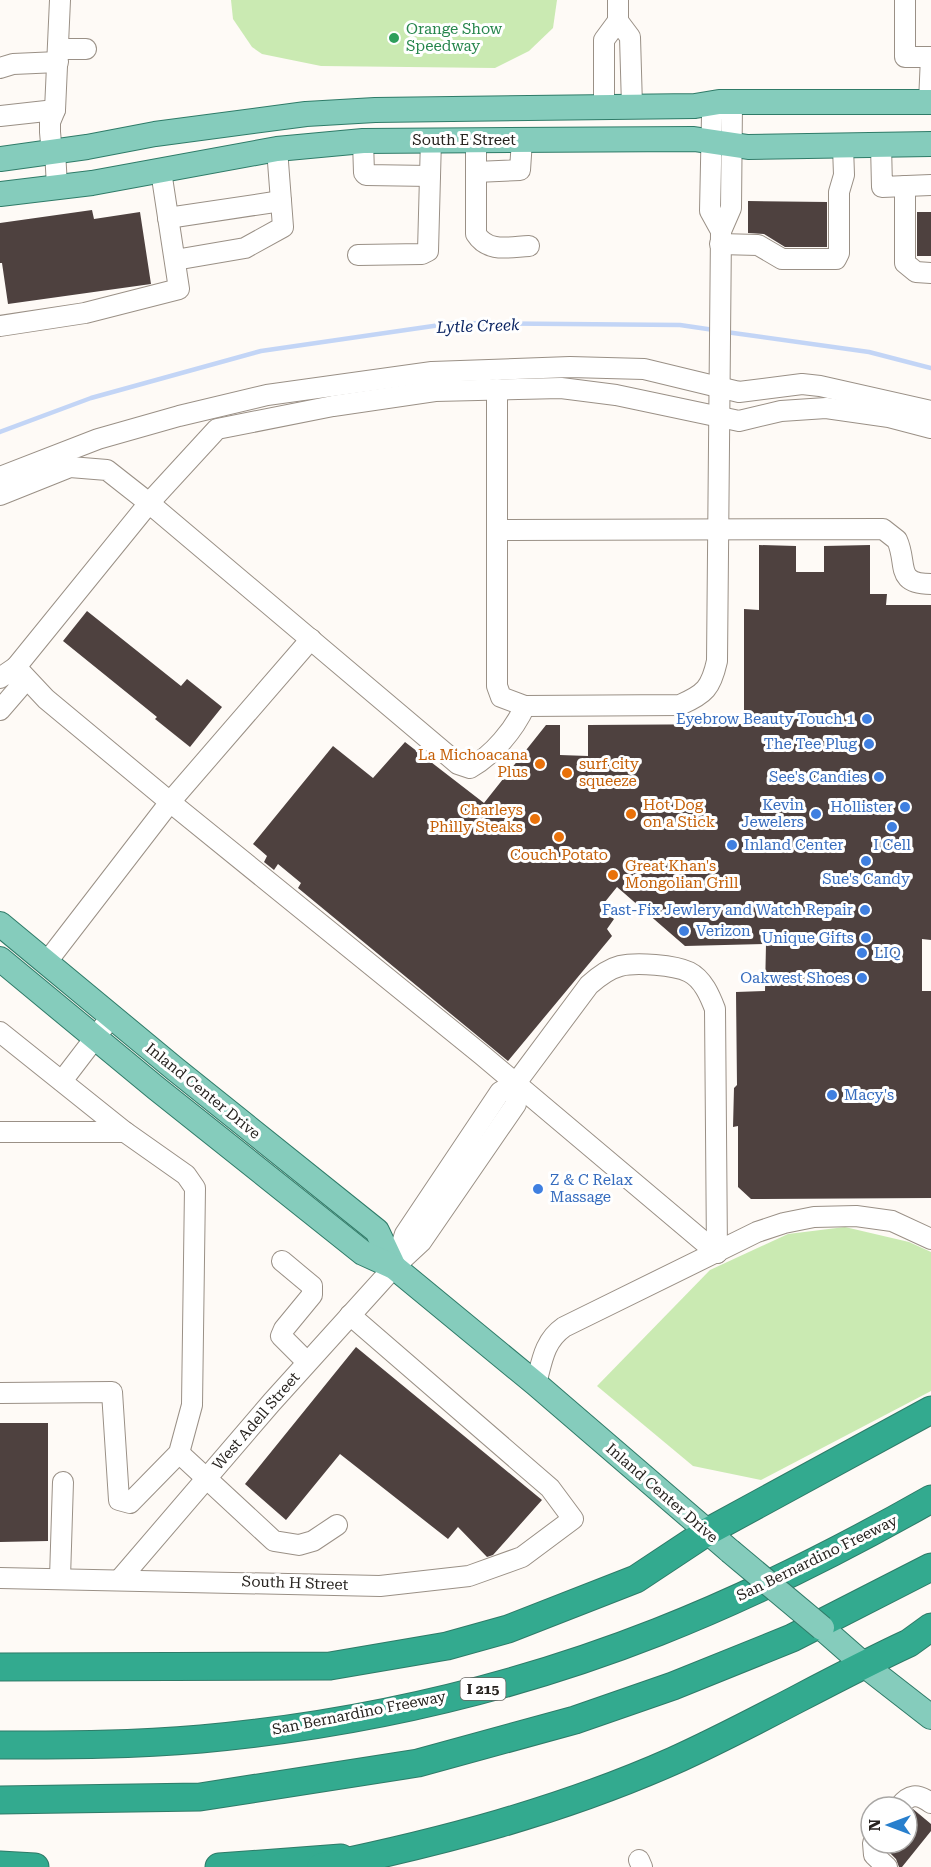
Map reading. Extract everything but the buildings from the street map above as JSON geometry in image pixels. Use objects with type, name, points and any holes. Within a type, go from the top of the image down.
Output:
[{"type":"highway","points":[[0,1667],[330,1666],[447,1647],[508,1629],[636,1579],[707,1533],[931,1410]]},
{"type":"highway","name":"San Bernardino Freeway","points":[[0,1745],[87,1745],[200,1739],[263,1732],[402,1708],[495,1686],[658,1632],[844,1548],[931,1499]]},
{"type":"highway","points":[[0,1800],[200,1797],[418,1763],[575,1720],[673,1686],[792,1638],[931,1567]]},
{"type":"highway","points":[[321,1867],[539,1813],[616,1785],[718,1739],[855,1656],[909,1643],[931,1627]]},
{"type":"highway","points":[[0,1682],[255,1677],[293,1667]]},
{"type":"highway","points":[[219,1867],[315,1858],[368,1857]]},
{"type":"highway","points":[[0,1865],[35,1867]]},
{"type":"main road","name":"South E Street","points":[[0,159],[165,132],[306,114],[375,110],[695,106],[725,103],[930,102]]},
{"type":"main road","name":"South E Street","points":[[0,194],[160,171],[277,149],[363,141],[694,139],[722,145],[843,147],[931,144]]},
{"type":"main road","name":"Inland Center Drive","points":[[0,924],[111,1017],[377,1231],[394,1267]]},
{"type":"main road","name":"Inland Center Drive","points":[[0,959],[363,1253],[394,1267],[536,1384],[707,1533],[931,1717]]},
{"type":"street","points":[[57,186],[55,151],[51,143],[50,122],[55,110],[60,0]]},
{"type":"street","points":[[604,107],[604,40],[618,21],[618,0]]},
{"type":"street","points":[[905,0],[905,57],[930,57],[930,102]]},
{"type":"street","points":[[618,21],[630,37],[632,106]]},
{"type":"street","points":[[0,68],[13,63],[86,49]]},
{"type":"street","points":[[497,389],[496,686],[501,698],[525,706],[680,705],[700,696],[713,680],[717,661],[721,238],[710,211],[722,145],[725,103]]},
{"type":"street","points":[[0,116],[55,110]]},
{"type":"street","points":[[358,255],[422,254],[428,251],[431,139]]},
{"type":"street","points":[[476,139],[476,234],[482,242],[491,247],[529,246]]},
{"type":"street","points":[[476,172],[517,172],[522,165],[522,140]]},
{"type":"street","points":[[363,141],[364,173],[366,175],[430,176]]},
{"type":"street","points":[[881,145],[882,187],[931,185]]},
{"type":"street","points":[[721,238],[758,245],[782,259],[836,259],[840,253],[839,192],[844,175],[843,147]]},
{"type":"street","points":[[175,260],[245,248],[283,227],[277,149]]},
{"type":"street","points":[[0,326],[86,313],[179,289],[160,171]]},
{"type":"street","points":[[905,186],[905,263],[916,272],[931,273]]},
{"type":"street","points":[[168,218],[281,201]]},
{"type":"street","points":[[0,477],[98,439],[190,413],[267,395],[432,372],[570,367],[644,369],[719,385],[739,392],[802,384],[931,411]]},
{"type":"street","points":[[8,673],[149,503],[217,429],[379,398],[435,391],[561,388],[616,395],[719,419],[751,420],[781,411],[826,408],[889,417],[931,428]]},
{"type":"street","points":[[0,495],[70,467],[107,470],[458,764],[470,768],[483,761],[518,722],[525,706]]},
{"type":"street","points":[[498,530],[883,529],[897,540],[903,569],[908,579],[915,584],[931,584]]},
{"type":"street","points":[[46,963],[170,802],[311,639]]},
{"type":"street","points":[[0,710],[19,688],[8,673]]},
{"type":"street","points":[[8,673],[46,699],[516,1083],[717,1253]]},
{"type":"street","points":[[394,1267],[405,1234],[500,1092],[516,1083],[589,985],[602,974],[621,966],[669,966],[691,972],[708,991],[715,1009],[717,1253]]},
{"type":"street","points":[[62,1081],[111,1017]]},
{"type":"street","points":[[0,1032],[125,1132],[186,1175],[195,1188],[192,1405],[178,1453],[130,1503],[119,1500],[112,1392],[0,1393]]},
{"type":"street","points":[[0,1132],[125,1132]]},
{"type":"street","points":[[536,1384],[547,1344],[552,1335],[757,1232],[814,1216],[856,1215],[892,1221],[931,1239]]},
{"type":"street","points":[[282,1261],[312,1286],[312,1295],[284,1329],[281,1336],[307,1362]]},
{"type":"street","name":"West Adell Street","points":[[120,1578],[307,1362],[394,1267]]},
{"type":"street","name":"South H Street","points":[[0,1578],[120,1578],[380,1586],[469,1576],[522,1557],[573,1519],[550,1488],[350,1315]]},
{"type":"street","points":[[178,1453],[274,1541],[299,1545],[313,1541],[337,1525]]},
{"type":"street","points":[[60,1578],[63,1482]]},
{"type":"street","points":[[874,1855],[887,1867]]},
{"type":"green space","name":"Orange Show Speedway","points":[[231,0],[557,0],[553,28],[529,51],[495,68],[321,66],[262,54],[252,47],[233,19]]},
{"type":"green space","points":[[845,1227],[909,1242],[931,1252],[931,1391],[761,1480],[693,1466],[597,1386],[710,1270],[788,1234]]},
{"type":"waterway","name":"Lytle Creek","points":[[0,432],[91,398],[261,351],[454,323],[680,325],[714,330]]},
{"type":"waterway","name":"Lytle Creek","points":[[726,332],[869,352],[931,368]]},
{"type":"place","name":"Orange Show Speedway","points":[[394,38]]},
{"type":"place","name":"Eyebrow Beauty Touch 1","points":[[867,719]]},
{"type":"place","name":"The Tee Plug","points":[[869,744]]},
{"type":"place","name":"La Michoacana Plus","points":[[540,764]]},
{"type":"place","name":"surf city squeeze","points":[[567,773]]},
{"type":"place","name":"See's Candies","points":[[879,777]]},
{"type":"place","name":"Hollister","points":[[905,807]]},
{"type":"place","name":"Hot Dog on a Stick","points":[[631,814]]},
{"type":"place","name":"Kevin Jewelers","points":[[816,814]]},
{"type":"place","name":"Charleys Philly Steaks","points":[[535,819]]},
{"type":"place","name":"I Cell","points":[[892,827]]},
{"type":"place","name":"Couch Potato","points":[[559,837]]},
{"type":"place","name":"Inland Center","points":[[732,845]]},
{"type":"place","name":"Sue's Candy","points":[[866,861]]},
{"type":"place","name":"Great Khan's Mongolian Grill","points":[[613,875]]},
{"type":"place","name":"Fast-Fix Jewlery and Watch Repair","points":[[865,910]]},
{"type":"place","name":"Verizon","points":[[684,931]]},
{"type":"place","name":"Unique Gifts","points":[[866,938]]},
{"type":"place","name":"LIQ","points":[[862,953]]},
{"type":"place","name":"Oakwest Shoes","points":[[862,978]]},
{"type":"place","name":"Macy's","points":[[832,1095]]},
{"type":"place","name":"Z & C Relax Massage","points":[[538,1189]]}]
